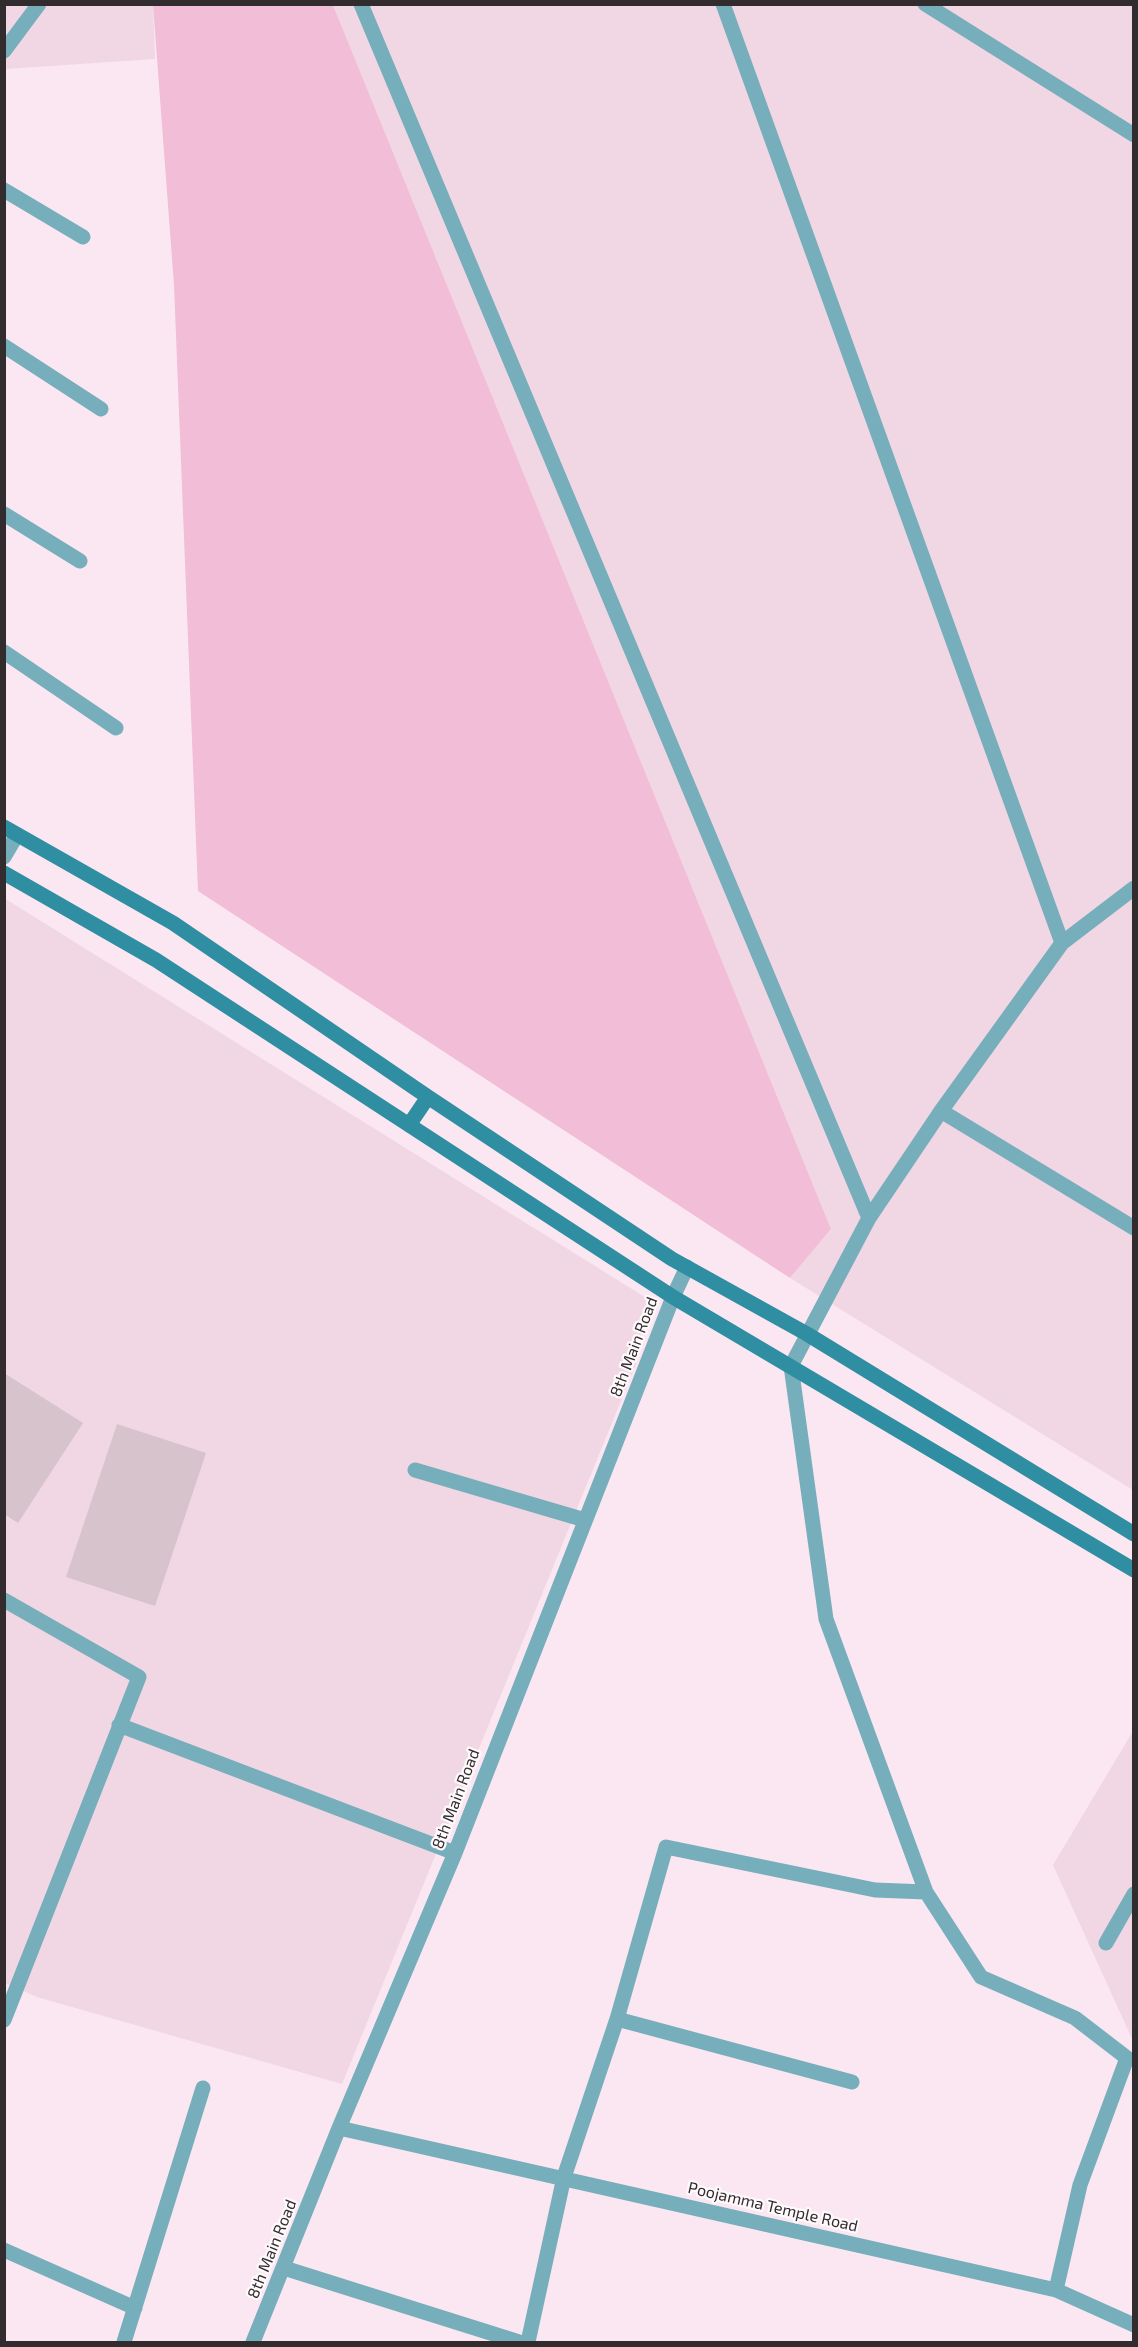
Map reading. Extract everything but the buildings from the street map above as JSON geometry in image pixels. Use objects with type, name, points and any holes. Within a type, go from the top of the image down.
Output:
[{"type":"street","points":[[4,51],[39,4]]},
{"type":"street","points":[[361,4],[869,1218]]},
{"type":"street","points":[[723,4],[1062,943]]},
{"type":"street","points":[[925,4],[1134,135]]},
{"type":"street","points":[[4,190],[83,237]]},
{"type":"street","points":[[4,346],[101,410]]},
{"type":"street","points":[[4,514],[80,561]]},
{"type":"street","points":[[4,652],[116,728]]},
{"type":"street","points":[[4,857],[11,831],[173,923],[428,1097],[687,1267],[807,1334],[1134,1534]]},
{"type":"street","points":[[4,873],[156,960],[672,1297],[1134,1570]]},
{"type":"street","points":[[1056,2290],[1080,2185],[1127,2058],[1075,2018],[981,1977],[926,1892],[826,1619],[791,1366],[869,1218],[940,1111],[1062,943],[1134,888]]},
{"type":"street","points":[[409,1125],[428,1097]]},
{"type":"street","points":[[940,1111],[1134,1228]]},
{"type":"street","name":"8th Main Road","points":[[253,2343],[339,2128],[455,1853],[672,1297],[687,1267]]},
{"type":"street","points":[[415,1470],[585,1520]]},
{"type":"street","points":[[4,1600],[139,1677],[4,2020]]},
{"type":"street","points":[[119,1725],[455,1853]]},
{"type":"street","points":[[528,2343],[564,2177],[617,2019],[666,1847],[875,1890],[926,1892]]},
{"type":"street","points":[[1106,1943],[1134,1894]]},
{"type":"street","points":[[617,2019],[852,2082]]},
{"type":"street","points":[[124,2343],[203,2088]]},
{"type":"street","name":"Poojamma Temple Road","points":[[339,2128],[1056,2290],[1134,2325]]},
{"type":"street","points":[[4,2250],[135,2308]]},
{"type":"street","points":[[284,2268],[519,2343]]},
{"type":"shaded area","points":[[5,5],[153,5],[155,59],[5,69]]},
{"type":"shaded area","points":[[153,5],[333,5],[831,1229],[790,1278],[198,891],[174,285]]},
{"type":"shaded area","points":[[333,5],[1133,5],[1133,1490],[790,1278],[831,1229]]},
{"type":"shaded area","points":[[4,898],[648,1299],[636,1364],[342,2084],[37,1997],[5,1983]]},
{"type":"shaded area","points":[[1133,1731],[1133,2041],[1053,1865]]}]
